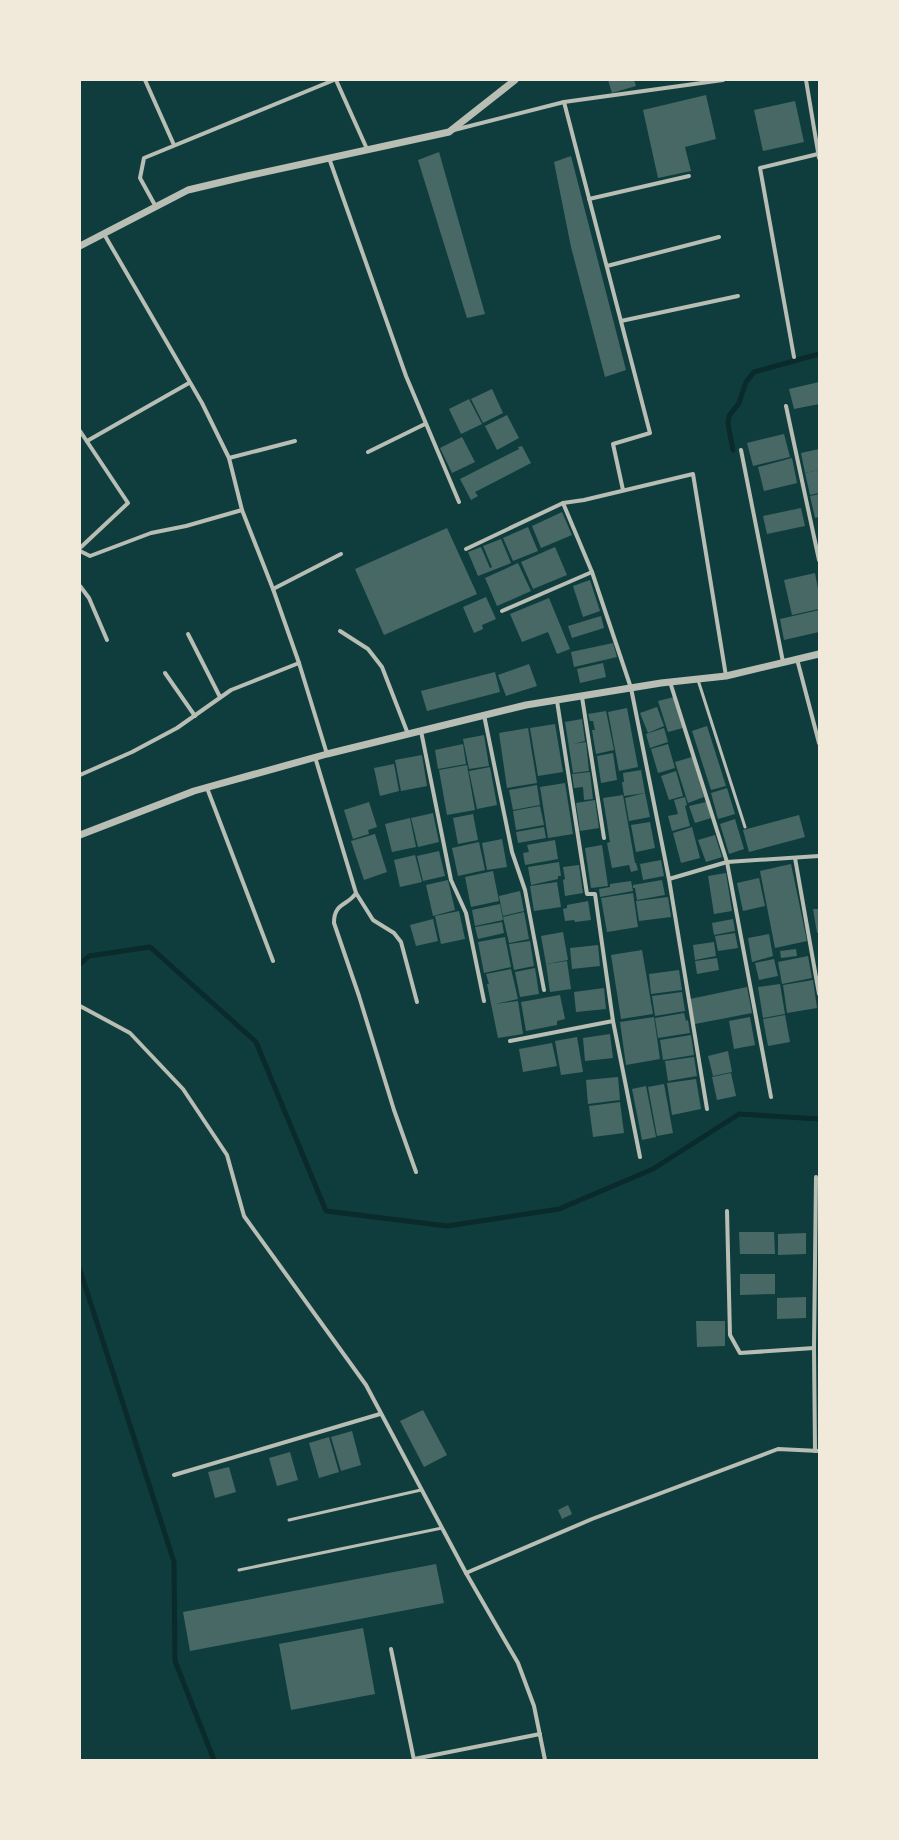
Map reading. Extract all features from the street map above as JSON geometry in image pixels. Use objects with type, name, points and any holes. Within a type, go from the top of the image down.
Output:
[{"type":"street","points":[[145,80],[174,145]]},
{"type":"street","points":[[156,207],[140,178],[144,158],[335,80],[367,149]]},
{"type":"street","points":[[449,132],[515,80]]},
{"type":"street","points":[[80,246],[188,190],[449,132],[564,102],[722,80]]},
{"type":"street","points":[[794,357],[760,168],[819,156],[806,80]]},
{"type":"street","points":[[564,102],[650,433],[613,444],[623,490]]},
{"type":"street","points":[[329,158],[406,376],[459,502]]},
{"type":"street","points":[[589,199],[689,176]]},
{"type":"street","points":[[104,234],[188,383],[202,404],[229,458],[242,510],[273,589],[299,664],[327,754]]},
{"type":"street","points":[[607,266],[719,237]]},
{"type":"street","points":[[621,321],[738,296]]},
{"type":"street","points":[[86,441],[188,383]]},
{"type":"street","points":[[786,406],[819,560]]},
{"type":"street","points":[[368,452],[425,424]]},
{"type":"street","points":[[80,431],[128,503],[80,548]]},
{"type":"street","points":[[229,458],[295,441]]},
{"type":"street","points":[[741,450],[783,662]]},
{"type":"street","points":[[466,549],[563,503],[692,474],[726,676]]},
{"type":"street","points":[[563,503],[592,572],[630,688],[669,879],[707,1109]]},
{"type":"street","points":[[80,551],[90,556],[151,534],[242,510]]},
{"type":"street","points":[[273,589],[341,554]]},
{"type":"street","points":[[502,611],[592,572]]},
{"type":"street","points":[[80,586],[89,598],[107,640]]},
{"type":"street","points":[[340,631],[368,648],[382,667],[408,734]]},
{"type":"street","points":[[188,634],[220,697]]},
{"type":"street","points":[[80,835],[207,788],[315,757],[484,715],[526,705],[630,688],[726,676],[819,654]]},
{"type":"street","points":[[797,659],[819,743]]},
{"type":"street","points":[[80,775],[132,752],[177,728],[231,690],[299,664]]},
{"type":"street","points":[[165,673],[194,716]]},
{"type":"street","points":[[670,682],[728,862],[771,1097]]},
{"type":"street","points":[[582,696],[604,838]]},
{"type":"street","points":[[557,701],[587,894],[595,894],[613,1021],[640,1157]]},
{"type":"street","points":[[484,715],[512,852],[525,890],[544,990]]},
{"type":"street","points":[[421,731],[451,880],[466,913],[484,1001]]},
{"type":"street","points":[[315,757],[356,893],[373,920],[394,933],[401,942],[417,1002]]},
{"type":"street","points":[[207,788],[273,961]]},
{"type":"street","points":[[669,879],[728,862],[819,856]]},
{"type":"street","points":[[795,858],[819,994]]},
{"type":"street","points":[[356,893],[350,900],[344,902],[337,908],[334,923],[359,996],[394,1110],[416,1172]]},
{"type":"street","points":[[80,1006],[130,1033],[183,1089],[227,1155],[244,1216],[366,1385],[380,1414],[466,1573],[518,1663],[534,1706],[545,1760]]},
{"type":"street","points":[[510,1041],[613,1021]]},
{"type":"street","points":[[466,1573],[592,1519],[778,1449],[817,1451],[814,1348],[816,1177]]},
{"type":"street","points":[[727,1211],[730,1335],[740,1353],[814,1348]]},
{"type":"street","points":[[174,1475],[380,1414]]},
{"type":"street","points":[[391,1649],[414,1760],[540,1734]]},
{"type":"lane","points":[[698,679],[745,827]]},
{"type":"lane","points":[[289,1520],[421,1490]]},
{"type":"lane","points":[[239,1570],[442,1528]]},
{"type":"building","points":[[608,80],[634,80],[636,86],[612,93]]},
{"type":"building","points":[[706,95],[716,139],[685,147],[691,171],[658,178],[643,110]]},
{"type":"building","points":[[795,101],[804,142],[763,151],[754,110]]},
{"type":"building","points":[[439,152],[485,314],[467,318],[418,160]]},
{"type":"building","points":[[571,156],[626,370],[605,377],[571,247],[554,162]]},
{"type":"building","points":[[819,382],[819,404],[794,409],[789,389]]},
{"type":"building","points":[[492,389],[503,413],[483,423],[471,399]]},
{"type":"building","points":[[469,399],[482,424],[461,434],[449,409]]},
{"type":"building","points":[[507,415],[519,438],[497,450],[485,426]]},
{"type":"building","points":[[784,434],[790,457],[753,466],[747,443]]},
{"type":"building","points":[[462,437],[475,462],[452,473],[440,448]]},
{"type":"building","points":[[522,446],[531,463],[475,492],[478,496],[471,500],[460,479],[519,449],[518,447]]},
{"type":"building","points":[[819,449],[819,470],[805,473],[801,453]]},
{"type":"building","points":[[792,458],[797,483],[764,491],[758,467]]},
{"type":"building","points":[[819,470],[819,493],[810,495],[805,473]]},
{"type":"building","points":[[819,494],[819,517],[815,518],[810,496]]},
{"type":"building","points":[[801,508],[805,526],[767,534],[763,516]]},
{"type":"building","points":[[562,512],[572,535],[541,548],[532,526]]},
{"type":"building","points":[[528,527],[538,551],[513,561],[503,538]]},
{"type":"building","points":[[447,528],[477,594],[384,635],[355,569]]},
{"type":"building","points":[[501,539],[511,563],[478,576],[468,552],[481,547],[490,568],[492,567],[483,546]]},
{"type":"building","points":[[555,547],[567,575],[533,589],[521,562]]},
{"type":"building","points":[[518,563],[531,591],[497,606],[485,578]]},
{"type":"building","points":[[815,573],[819,594],[819,609],[792,615],[784,580]]},
{"type":"building","points":[[590,580],[600,611],[583,617],[573,586]]},
{"type":"building","points":[[486,597],[496,619],[482,625],[483,629],[474,633],[463,607]]},
{"type":"building","points":[[549,598],[570,649],[557,654],[548,632],[522,642],[510,614]]},
{"type":"building","points":[[819,610],[819,632],[784,640],[780,619]]},
{"type":"building","points":[[601,616],[604,628],[572,638],[568,626]]},
{"type":"building","points":[[613,643],[617,657],[574,667],[571,652]]},
{"type":"building","points":[[603,663],[606,677],[580,683],[577,669]]},
{"type":"building","points":[[529,664],[537,686],[506,696],[498,675]]},
{"type":"building","points":[[495,672],[500,692],[427,711],[421,691]]},
{"type":"building","points":[[674,697],[683,728],[668,732],[658,701]]},
{"type":"building","points":[[657,707],[664,726],[648,733],[640,713]]},
{"type":"building","points":[[627,708],[638,767],[619,771],[608,712]]},
{"type":"building","points":[[606,711],[614,750],[596,754],[592,730],[595,730],[593,721],[590,721],[588,714]]},
{"type":"building","points":[[582,719],[585,741],[573,744],[586,742],[589,771],[573,773],[565,722]]},
{"type":"building","points":[[555,724],[563,772],[538,776],[530,728]]},
{"type":"building","points":[[707,726],[726,786],[711,790],[692,731]]},
{"type":"building","points":[[528,728],[537,783],[507,788],[499,733]]},
{"type":"building","points":[[664,728],[668,742],[650,748],[646,734]]},
{"type":"building","points":[[484,735],[489,766],[469,769],[463,739]]},
{"type":"building","points":[[463,744],[466,764],[438,769],[435,750]]},
{"type":"building","points":[[668,744],[675,768],[658,773],[651,749]]},
{"type":"building","points":[[613,753],[617,780],[601,783],[597,756]]},
{"type":"building","points":[[422,755],[427,786],[401,791],[395,760]]},
{"type":"building","points":[[692,757],[704,797],[688,803],[675,762]]},
{"type":"building","points":[[394,764],[399,791],[380,796],[374,768]]},
{"type":"building","points":[[467,765],[475,810],[447,815],[439,770]]},
{"type":"building","points":[[490,767],[497,805],[477,809],[469,771]]},
{"type":"building","points":[[641,770],[645,793],[624,796],[622,782],[624,782],[623,773]]},
{"type":"building","points":[[676,771],[683,796],[669,800],[661,776]]},
{"type":"building","points":[[590,772],[593,799],[584,800],[583,787],[574,788],[572,774]]},
{"type":"building","points":[[565,783],[573,834],[548,838],[540,787]]},
{"type":"building","points":[[537,785],[540,805],[513,810],[509,790]]},
{"type":"building","points":[[727,788],[735,814],[718,819],[711,793]]},
{"type":"building","points":[[645,793],[650,817],[629,821],[625,798]]},
{"type":"building","points":[[623,795],[635,863],[638,870],[631,872],[629,865],[612,868],[607,843],[610,842],[603,798]]},
{"type":"building","points":[[685,797],[687,805],[685,806],[690,826],[672,831],[668,816],[678,814],[674,800]]},
{"type":"building","points":[[595,800],[599,828],[580,831],[576,803]]},
{"type":"building","points":[[369,802],[377,827],[368,830],[369,834],[353,839],[344,810]]},
{"type":"building","points":[[706,802],[711,818],[695,823],[689,806]]},
{"type":"building","points":[[540,806],[544,825],[516,830],[513,811]]},
{"type":"building","points":[[433,813],[439,842],[418,847],[411,818]]},
{"type":"building","points":[[473,814],[478,840],[458,844],[453,818]]},
{"type":"building","points":[[799,815],[805,837],[749,852],[743,830]]},
{"type":"building","points":[[410,818],[416,847],[392,852],[385,824]]},
{"type":"building","points":[[735,819],[744,849],[729,854],[720,824]]},
{"type":"building","points":[[650,822],[655,848],[636,852],[631,825]]},
{"type":"building","points":[[544,827],[546,838],[518,843],[516,832]]},
{"type":"building","points":[[692,827],[700,858],[681,863],[673,833]]},
{"type":"building","points":[[375,834],[387,872],[364,880],[351,841]]},
{"type":"building","points":[[715,835],[722,857],[706,862],[698,840]]},
{"type":"building","points":[[502,839],[507,867],[487,870],[482,843]]},
{"type":"building","points":[[555,840],[558,859],[525,865],[523,853],[529,852],[527,845]]},
{"type":"building","points":[[479,842],[485,870],[458,876],[452,848]]},
{"type":"building","points":[[602,845],[608,886],[591,888],[585,848]]},
{"type":"building","points":[[439,851],[445,876],[423,881],[417,856]]},
{"type":"building","points":[[415,855],[422,882],[400,887],[394,860]]},
{"type":"building","points":[[661,860],[664,876],[643,880],[640,864]]},
{"type":"building","points":[[559,862],[561,876],[558,876],[558,879],[531,885],[528,867]]},
{"type":"building","points":[[791,864],[807,941],[775,948],[760,871]]},
{"type":"building","points":[[579,865],[583,893],[565,896],[563,867]]},
{"type":"building","points":[[493,871],[499,901],[471,907],[465,877]]},
{"type":"building","points":[[726,873],[732,911],[714,914],[708,876]]},
{"type":"building","points":[[759,878],[765,906],[743,911],[737,883]]},
{"type":"building","points":[[448,880],[455,910],[433,916],[426,885]]},
{"type":"building","points":[[662,880],[665,895],[637,900],[633,885]]},
{"type":"building","points":[[631,881],[633,891],[600,897],[599,889],[610,887],[610,884]]},
{"type":"building","points":[[557,882],[561,907],[534,911],[530,886]]},
{"type":"building","points":[[520,891],[524,911],[503,916],[499,896]]},
{"type":"building","points":[[633,893],[638,927],[607,932],[601,898]]},
{"type":"building","points":[[668,897],[671,917],[639,921],[636,901]]},
{"type":"building","points":[[588,901],[591,920],[575,922],[574,920],[565,921],[563,909],[567,908],[567,905]]},
{"type":"building","points":[[500,904],[503,920],[475,926],[472,910]]},
{"type":"building","points":[[813,909],[819,909],[819,932],[817,933]]},
{"type":"building","points":[[459,911],[465,939],[441,944],[435,916]]},
{"type":"building","points":[[524,912],[529,939],[509,943],[503,917]]},
{"type":"building","points":[[433,919],[438,941],[416,946],[410,925]]},
{"type":"building","points":[[733,919],[735,931],[714,935],[712,923]]},
{"type":"building","points":[[502,922],[504,933],[478,939],[475,927]]},
{"type":"building","points":[[563,932],[568,960],[546,964],[541,936]]},
{"type":"building","points":[[735,933],[738,948],[718,951],[715,936]]},
{"type":"building","points":[[769,934],[773,956],[752,962],[748,938]]},
{"type":"building","points":[[505,937],[511,967],[484,973],[478,942]]},
{"type":"building","points":[[530,941],[534,966],[514,970],[509,944]]},
{"type":"building","points":[[714,942],[716,956],[695,960],[693,945]]},
{"type":"building","points":[[598,945],[600,966],[572,969],[570,948]]},
{"type":"building","points":[[796,949],[797,956],[781,958],[780,951]]},
{"type":"building","points":[[642,950],[653,1014],[621,1019],[611,955]]},
{"type":"building","points":[[808,956],[812,978],[782,984],[778,962]]},
{"type":"building","points":[[717,958],[719,970],[697,974],[695,961]]},
{"type":"building","points":[[774,959],[778,976],[759,980],[755,963]]},
{"type":"building","points":[[567,961],[571,989],[550,992],[546,964]]},
{"type":"building","points":[[535,968],[539,994],[520,997],[515,972]]},
{"type":"building","points":[[511,969],[518,999],[495,1004],[518,1001],[523,1034],[498,1038],[486,974]]},
{"type":"building","points":[[679,970],[682,990],[651,994],[649,974]]},
{"type":"building","points":[[813,980],[817,1008],[787,1013],[783,985]]},
{"type":"building","points":[[780,984],[785,1014],[763,1018],[758,987]]},
{"type":"building","points":[[747,987],[752,1013],[695,1024],[690,999]]},
{"type":"building","points":[[604,988],[606,1009],[576,1012],[574,992]]},
{"type":"building","points":[[682,992],[685,1011],[655,1016],[652,996]]},
{"type":"building","points":[[560,995],[565,1019],[557,1021],[557,1025],[526,1031],[521,1002]]},
{"type":"building","points":[[684,1013],[686,1021],[688,1020],[690,1033],[658,1038],[655,1018]]},
{"type":"building","points":[[785,1015],[790,1042],[768,1046],[763,1019]]},
{"type":"building","points":[[654,1017],[660,1059],[626,1065],[620,1022]]},
{"type":"building","points":[[750,1017],[755,1045],[734,1049],[729,1021]]},
{"type":"building","points":[[610,1034],[613,1058],[585,1061],[583,1038]]},
{"type":"building","points":[[691,1035],[694,1055],[663,1060],[660,1040]]},
{"type":"building","points":[[577,1037],[583,1072],[561,1075],[555,1041]]},
{"type":"building","points":[[552,1043],[557,1066],[523,1072],[519,1049]]},
{"type":"building","points":[[728,1051],[732,1072],[713,1076],[708,1056]]},
{"type":"building","points":[[694,1057],[697,1076],[668,1081],[665,1061]]},
{"type":"building","points":[[731,1073],[736,1096],[717,1100],[712,1077]]},
{"type":"building","points":[[618,1077],[620,1100],[588,1104],[586,1080]]},
{"type":"building","points":[[696,1079],[701,1109],[672,1115],[667,1083]]},
{"type":"building","points":[[664,1084],[673,1133],[657,1136],[648,1087]]},
{"type":"building","points":[[646,1086],[656,1137],[642,1140],[632,1089]]},
{"type":"building","points":[[620,1102],[624,1133],[593,1137],[589,1106]]},
{"type":"building","points":[[739,1232],[774,1232],[775,1254],[740,1254]]},
{"type":"building","points":[[806,1233],[806,1254],[778,1255],[778,1234]]},
{"type":"building","points":[[740,1274],[775,1274],[775,1294],[740,1295]]},
{"type":"building","points":[[806,1297],[806,1318],[777,1319],[777,1298]]},
{"type":"building","points":[[696,1321],[725,1321],[725,1346],[697,1347]]},
{"type":"building","points":[[423,1410],[447,1455],[424,1467],[400,1421]]},
{"type":"building","points":[[352,1431],[361,1465],[341,1471],[331,1437]]},
{"type":"building","points":[[329,1437],[339,1472],[319,1478],[309,1443]]},
{"type":"building","points":[[290,1452],[298,1480],[277,1486],[269,1458]]},
{"type":"building","points":[[229,1467],[236,1492],[215,1498],[208,1472]]},
{"type":"building","points":[[568,1505],[572,1514],[562,1519],[558,1510]]},
{"type":"building","points":[[436,1564],[444,1603],[190,1651],[183,1612]]},
{"type":"building","points":[[363,1628],[375,1694],[291,1710],[279,1644]]},
{"type":"waterway","points":[[733,450],[728,424],[729,416],[739,403],[746,382],[754,372],[819,354]]},
{"type":"waterway","points":[[80,964],[89,956],[150,947],[256,1042],[326,1211],[447,1226],[559,1209],[653,1169],[739,1114],[819,1119]]},
{"type":"waterway","points":[[80,1270],[174,1562],[175,1661],[214,1760]]}]
